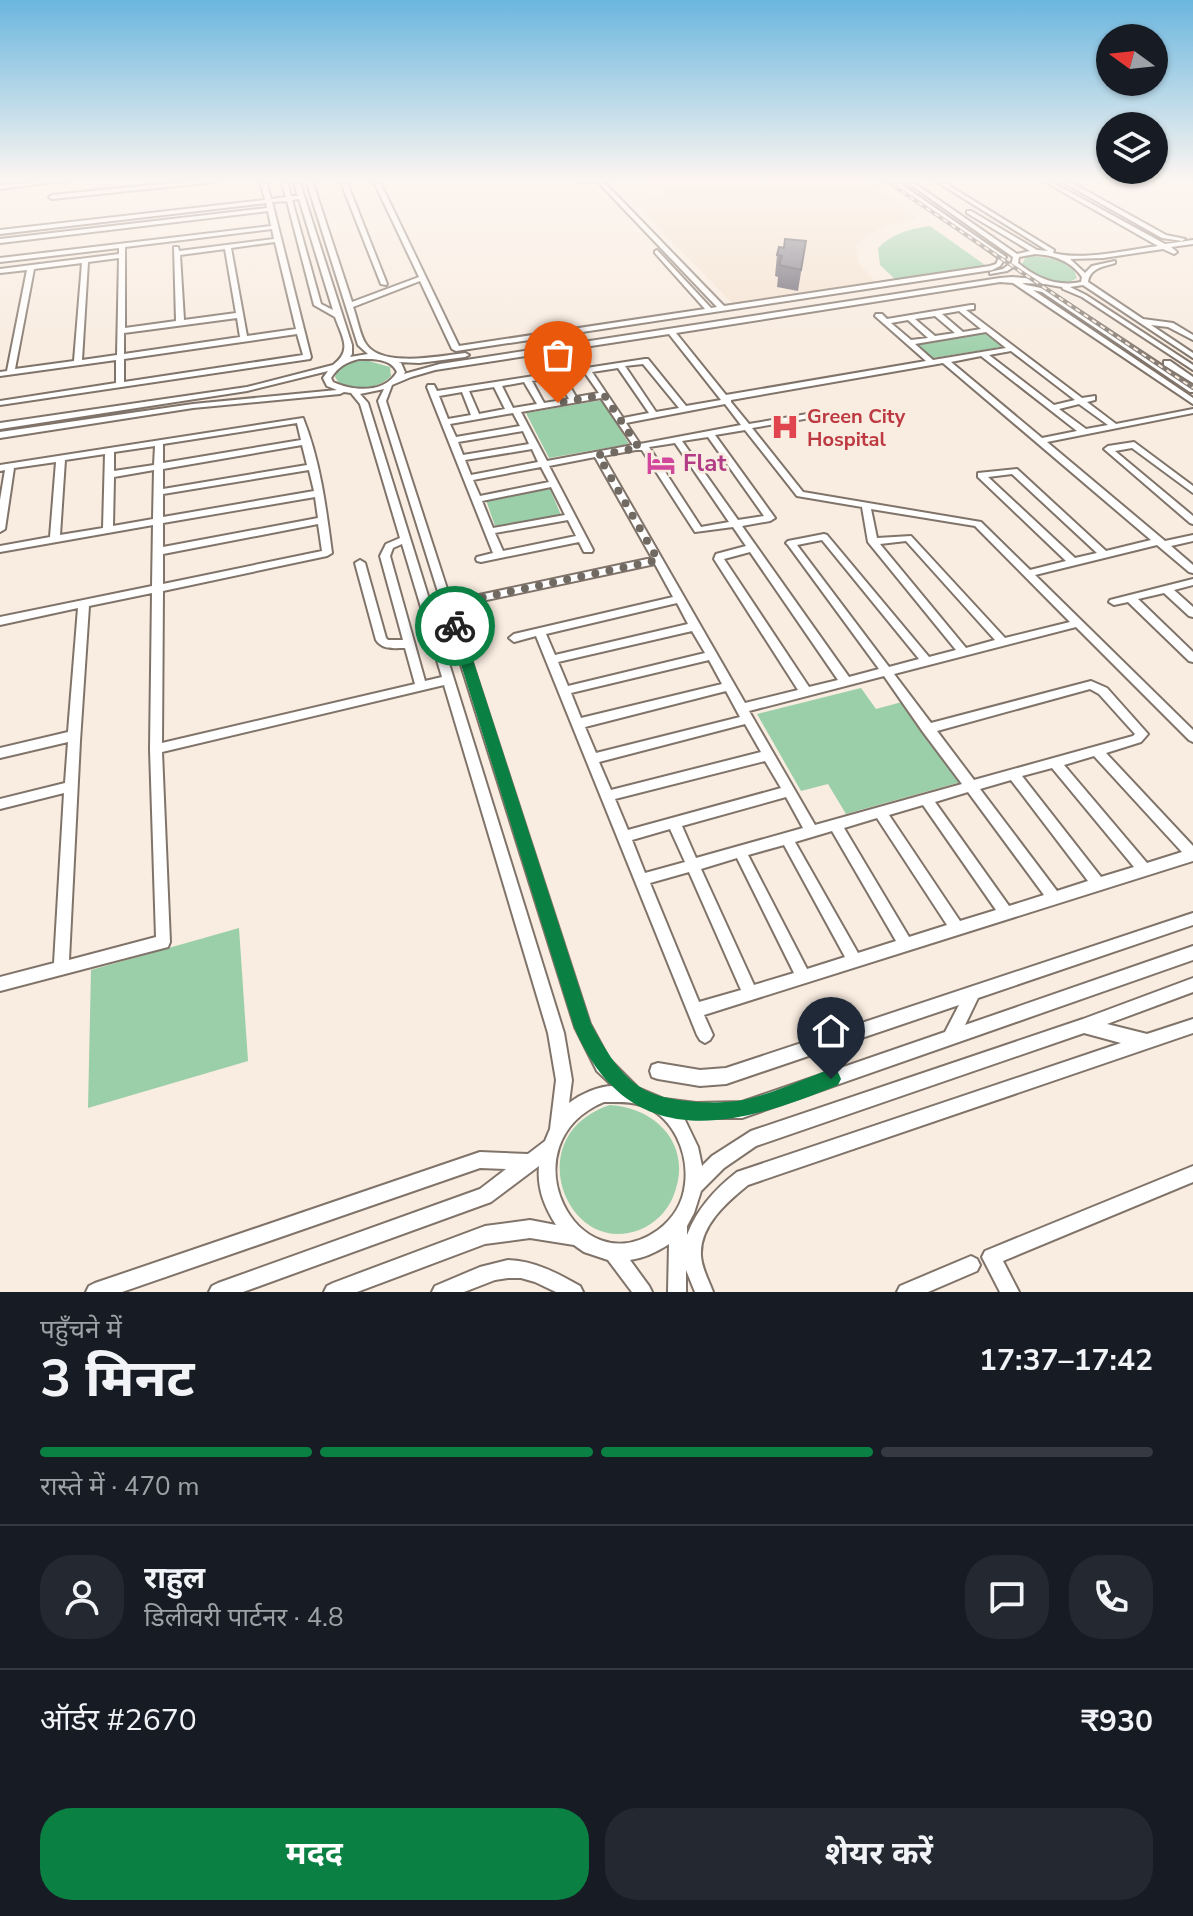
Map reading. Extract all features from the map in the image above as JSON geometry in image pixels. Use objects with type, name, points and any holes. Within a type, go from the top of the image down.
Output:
[{"type":"street","points":[[0,260],[164,240]]},
{"type":"street","points":[[175,240],[180,323]]},
{"type":"street","points":[[176,253],[277,240]]},
{"type":"street","points":[[0,403],[307,357],[279,240]]},
{"type":"street","points":[[300,240],[318,305],[337,315]]},
{"type":"street","points":[[315,240],[348,345],[348,354],[327,378],[330,384],[350,392],[364,403],[556,1033],[564,1080],[558,1128],[550,1147],[546,1179],[556,1211],[577,1237]]},
{"type":"street","points":[[328,240],[362,345],[398,365],[401,372],[382,401],[583,1027],[603,1065],[633,1094],[661,1107],[696,1111],[742,1110],[1193,953]]},
{"type":"street","points":[[367,240],[384,284]]},
{"type":"street","points":[[403,240],[456,349]]},
{"type":"street","points":[[650,240],[710,311]]},
{"type":"street","points":[[657,240],[722,309]]},
{"type":"street","points":[[0,423],[247,389],[338,364],[382,358],[401,360],[458,356],[998,265],[1004,257],[979,240]]},
{"type":"street","points":[[998,240],[1024,272],[1084,296],[1111,317],[1193,350]]},
{"type":"street","points":[[1015,240],[1040,252],[1063,257],[1165,247],[1177,249]]},
{"type":"street","points":[[1033,240],[1081,267],[1085,280],[1136,325],[1193,368]]},
{"type":"street","points":[[1138,251],[1146,240]]},
{"type":"street","points":[[1154,240],[1165,247]]},
{"type":"street","points":[[1162,240],[1177,249]]},
{"type":"street","points":[[1058,285],[1085,280],[1094,267],[1103,263],[1177,249],[1190,242]]},
{"type":"street","points":[[120,385],[122,245]]},
{"type":"street","points":[[228,247],[244,339]]},
{"type":"street","points":[[401,360],[722,309],[999,272],[1016,259],[1040,252]]},
{"type":"street","points":[[0,271],[122,256]]},
{"type":"street","points":[[78,363],[85,261]]},
{"type":"street","points":[[11,372],[31,267]]},
{"type":"street","points":[[349,306],[420,279]]},
{"type":"street","points":[[0,435],[231,401],[350,392],[392,384],[422,370],[578,346],[620,344],[641,336],[671,331],[1012,279],[1048,282]]},
{"type":"street","points":[[1012,279],[1193,402]]},
{"type":"street","points":[[1023,287],[1040,288],[1193,390]]},
{"type":"street","points":[[931,362],[882,319],[910,318],[971,307]]},
{"type":"street","points":[[960,309],[1114,426]]},
{"type":"street","points":[[936,313],[961,334]]},
{"type":"street","points":[[121,331],[240,315]]},
{"type":"street","points":[[1096,325],[1111,317]]},
{"type":"street","points":[[1109,334],[1111,317]]},
{"type":"street","points":[[910,318],[934,339]]},
{"type":"street","points":[[1136,325],[1193,327]]},
{"type":"street","points":[[1136,325],[1137,343],[1193,381]]},
{"type":"street","points":[[1170,325],[1193,338]]},
{"type":"street","points":[[909,343],[986,330]]},
{"type":"street","points":[[0,374],[301,331]]},
{"type":"street","points":[[671,331],[800,494],[978,524],[1193,737]]},
{"type":"street","points":[[1160,335],[1193,356]]},
{"type":"street","points":[[621,421],[1011,349]]},
{"type":"street","points":[[983,354],[1084,432]]},
{"type":"street","points":[[944,360],[1193,570]]},
{"type":"street","points":[[499,555],[433,391],[465,390],[647,361],[684,409]]},
{"type":"street","points":[[620,365],[654,415]]},
{"type":"street","points":[[587,370],[698,530],[770,517],[711,435]]},
{"type":"street","points":[[559,375],[574,400]]},
{"type":"street","points":[[527,380],[542,406]]},
{"type":"street","points":[[497,384],[526,428],[588,550]]},
{"type":"street","points":[[465,390],[476,417]]},
{"type":"street","points":[[446,422],[604,395]]},
{"type":"street","points":[[1053,408],[1092,398]]},
{"type":"street","points":[[1040,441],[1193,411]]},
{"type":"street","points":[[468,478],[810,415]]},
{"type":"street","points":[[0,529],[5,467],[299,420],[303,421],[319,493],[327,550],[322,556],[1,621],[0,635]]},
{"type":"street","points":[[453,440],[526,428]]},
{"type":"street","points":[[678,441],[846,682]]},
{"type":"street","points":[[0,984],[163,942],[156,749],[159,442]]},
{"type":"street","points":[[109,475],[307,442]]},
{"type":"street","points":[[1193,490],[1134,445],[1108,449],[1193,521]]},
{"type":"street","points":[[460,458],[535,446]]},
{"type":"street","points":[[108,530],[110,450]]},
{"type":"street","points":[[598,455],[812,832]]},
{"type":"street","points":[[55,539],[61,458]]},
{"type":"street","points":[[159,492],[313,467]]},
{"type":"street","points":[[1073,562],[981,475],[1014,471],[1104,554]]},
{"type":"street","points":[[477,499],[555,484]]},
{"type":"street","points":[[0,549],[319,493]]},
{"type":"street","points":[[866,505],[873,542],[964,652]]},
{"type":"street","points":[[490,531],[571,517]]},
{"type":"street","points":[[160,551],[322,520]]},
{"type":"street","points":[[927,662],[824,537],[793,542],[792,546],[1054,898]]},
{"type":"street","points":[[481,559],[582,538]]},
{"type":"street","points":[[873,542],[908,538],[1003,642]]},
{"type":"street","points":[[1029,573],[1104,554],[1193,538]]},
{"type":"street","points":[[406,539],[389,546],[385,556],[421,686]]},
{"type":"street","points":[[752,548],[720,556],[719,559],[806,692]]},
{"type":"street","points":[[448,605],[658,560]]},
{"type":"street","points":[[360,563],[381,640],[386,644],[409,644]]},
{"type":"street","points":[[1114,602],[1193,582]]},
{"type":"street","points":[[1166,589],[1193,613]]},
{"type":"street","points":[[1130,598],[1193,658]]},
{"type":"street","points":[[514,638],[680,599]]},
{"type":"street","points":[[61,969],[72,736],[84,605]]},
{"type":"street","points":[[592,759],[745,714],[806,692],[1079,623]]},
{"type":"street","points":[[551,660],[696,626]]},
{"type":"street","points":[[540,632],[705,1035]]},
{"type":"street","points":[[564,691],[712,655]]},
{"type":"street","points":[[156,749],[448,680]]},
{"type":"street","points":[[641,880],[1097,751],[1137,739],[1142,734],[1103,691],[1091,685],[927,729]]},
{"type":"street","points":[[577,724],[730,686]]},
{"type":"street","points":[[0,753],[72,736]]},
{"type":"street","points":[[695,1011],[1192,855],[1097,751]]},
{"type":"street","points":[[607,796],[769,755]]},
{"type":"street","points":[[1055,763],[1144,869]]},
{"type":"street","points":[[1014,775],[1099,884]]},
{"type":"street","points":[[0,804],[72,786]]},
{"type":"street","points":[[624,837],[789,791]]},
{"type":"street","points":[[926,799],[1006,913]]},
{"type":"street","points":[[880,812],[957,928]]},
{"type":"street","points":[[674,823],[750,994]]},
{"type":"street","points":[[835,825],[906,944]]},
{"type":"street","points":[[787,839],[855,961]]},
{"type":"street","points":[[740,852],[804,977]]},
{"type":"street","points":[[658,1071],[700,1078],[726,1076],[1193,919]]},
{"type":"street","points":[[694,1186],[718,1162],[751,1139],[1083,1026],[1193,985]]},
{"type":"street","points":[[950,1038],[972,995]]},
{"type":"street","points":[[1083,1026],[1149,1042]]},
{"type":"street","points":[[704,1292],[692,1256],[694,1243],[706,1215],[743,1178],[1193,1026]]},
{"type":"street","points":[[558,1128],[578,1106],[604,1094],[633,1094]]},
{"type":"street","points":[[333,1292],[485,1235],[530,1229],[577,1237],[614,1253],[639,1251],[661,1241],[678,1224],[689,1206],[694,1186],[693,1155],[681,1128],[661,1107]]},
{"type":"street","points":[[218,1292],[485,1196],[550,1147]]},
{"type":"street","points":[[95,1292],[480,1160],[529,1162]]},
{"type":"street","points":[[1010,1292],[991,1257],[1193,1174]]},
{"type":"street","points":[[677,1292],[678,1224]]},
{"type":"street","points":[[614,1253],[643,1292]]},
{"type":"street","points":[[906,1292],[971,1265]]},
{"type":"street","points":[[441,1292],[502,1269],[520,1267],[541,1273],[574,1292]]},
{"type":"shaded area","points":[[671,240],[862,240],[856,247],[859,264],[876,282],[733,304]]},
{"type":"green space","points":[[888,240],[950,240],[985,267],[896,280],[880,265],[878,248]]},
{"type":"green space","points":[[1027,255],[1059,260],[1074,270],[1077,278],[1056,282],[1040,277],[1022,264]]},
{"type":"green space","points":[[985,333],[1002,347],[933,358],[917,345]]},
{"type":"green space","points":[[365,360],[390,367],[391,376],[366,388],[339,383],[335,377],[340,369]]},
{"type":"green space","points":[[602,400],[629,444],[549,458],[526,413]]},
{"type":"green space","points":[[550,489],[561,515],[495,526],[486,500]]},
{"type":"green space","points":[[861,688],[876,709],[902,702],[961,782],[846,814],[828,784],[801,791],[757,714]]},
{"type":"green space","points":[[239,928],[248,1061],[88,1108],[91,970]]},
{"type":"green space","points":[[610,1105],[627,1108],[657,1122],[675,1147],[679,1162],[673,1197],[663,1213],[639,1230],[613,1234],[591,1226],[574,1211],[563,1189],[560,1165],[566,1141],[582,1120]]},
{"type":"building","points":[[785,240],[806,241],[801,270],[779,265],[782,256],[777,255],[779,247],[784,248]]},
{"type":"railway","points":[[974,240],[1193,388]]},
{"type":"way so far","points":[[455,626],[448,605],[658,560],[598,455],[639,448],[604,395],[558,403]]},
{"type":"place","name":"Green City Hospital","points":[[785,427]]},
{"type":"place","name":"Flat","points":[[661,463]]},
{"type":"route","points":[[455,626],[583,1027],[603,1065],[633,1094],[661,1107],[696,1111],[742,1110],[831,1079]]}]
